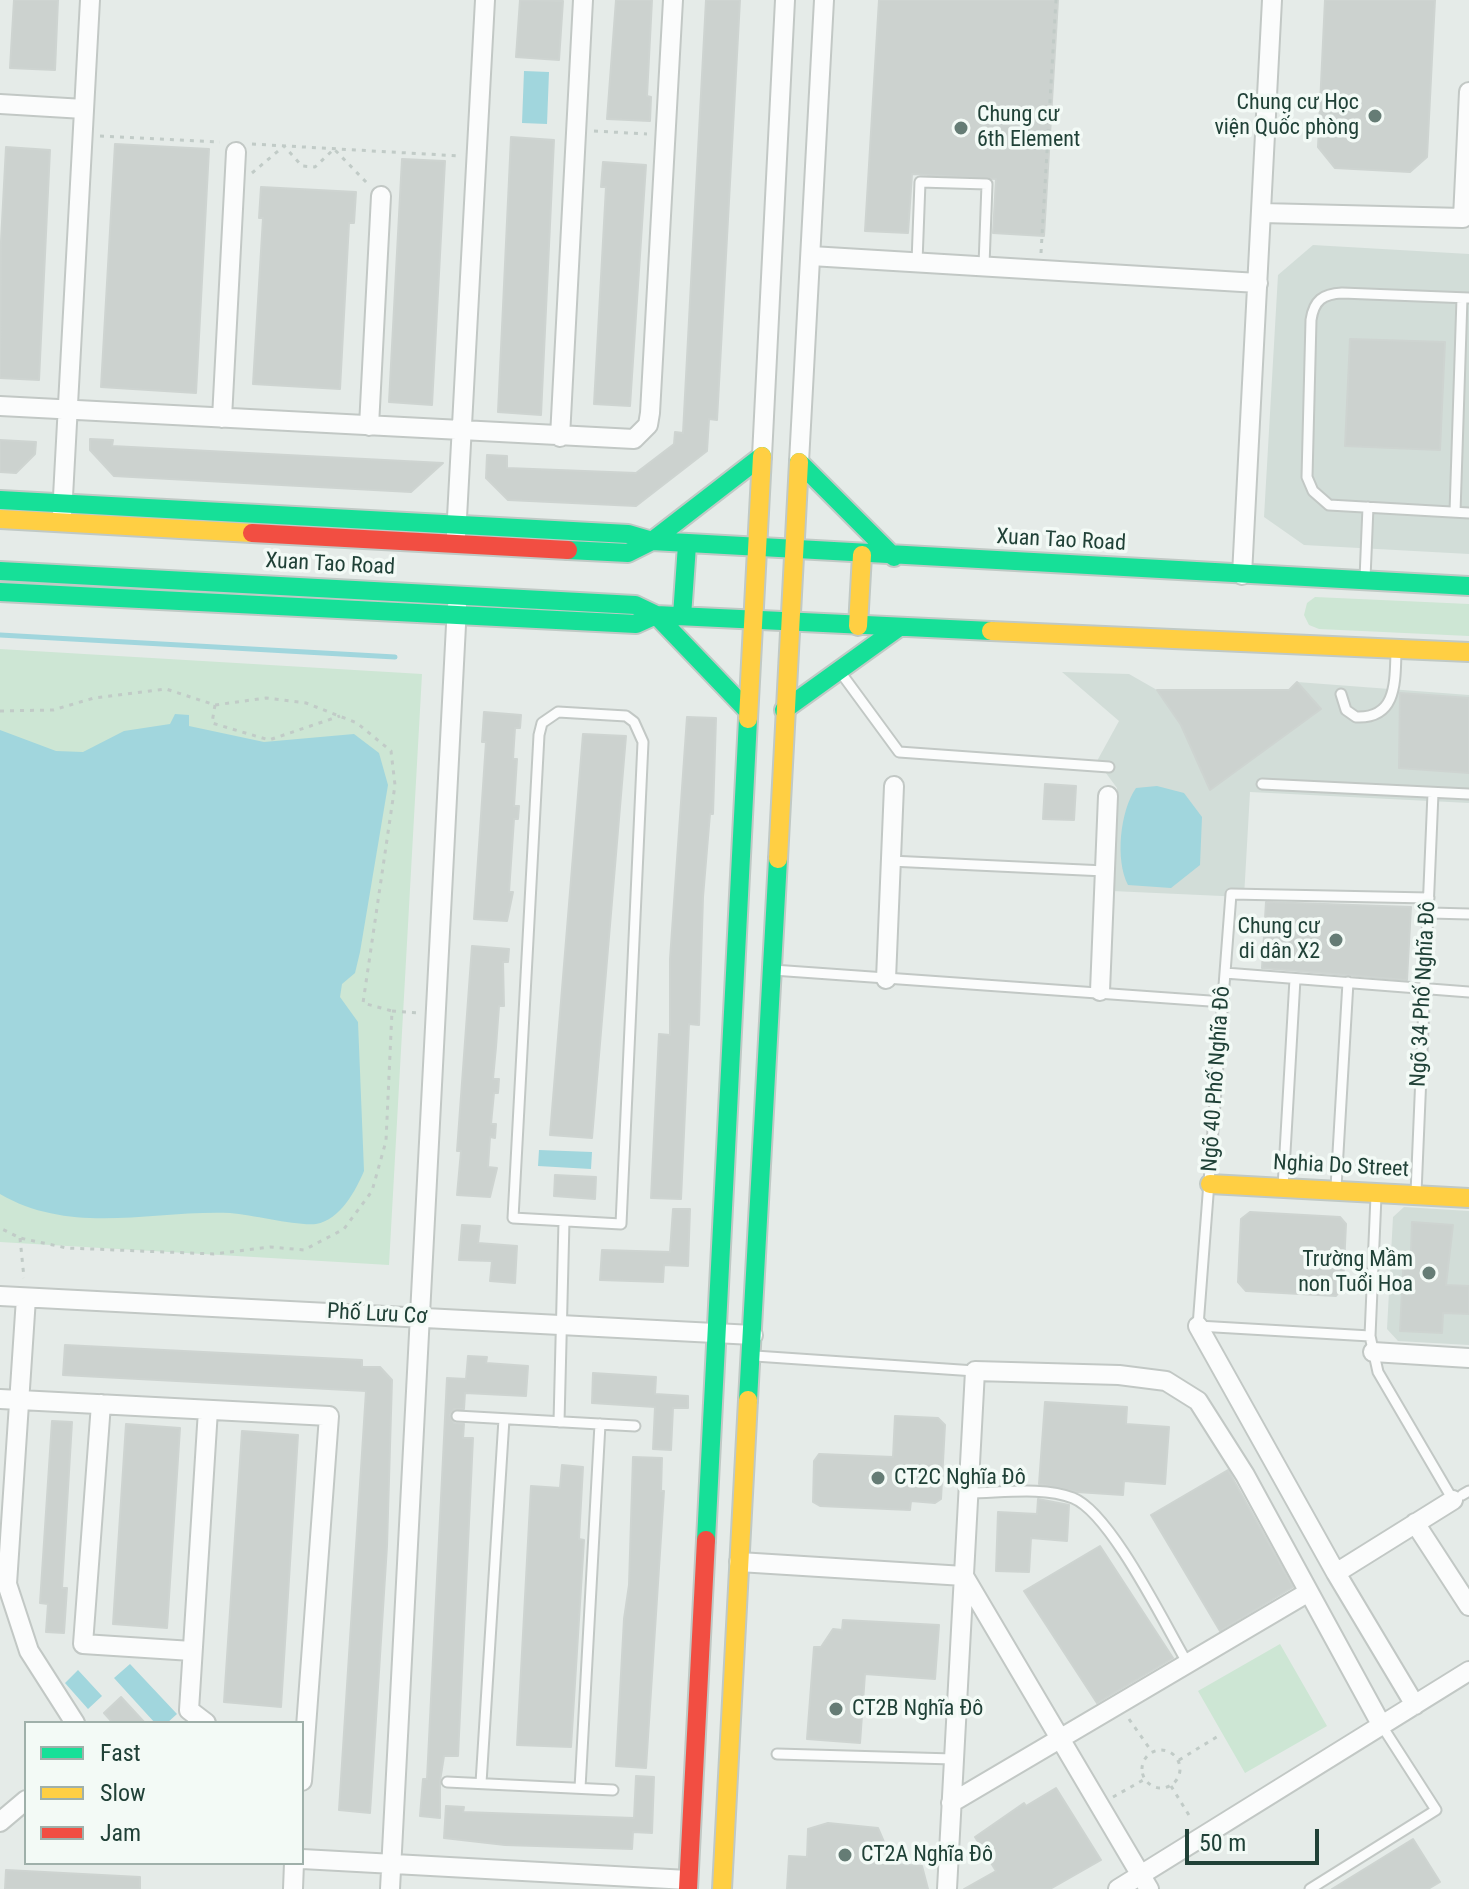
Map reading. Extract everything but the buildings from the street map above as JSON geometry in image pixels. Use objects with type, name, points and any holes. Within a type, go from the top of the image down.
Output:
[{"type":"main road","points":[[652,541],[762,456]]},
{"type":"main road","points":[[688,1884],[751,621],[762,456]]},
{"type":"main road","points":[[722,1889],[799,462]]},
{"type":"main road","points":[[799,462],[894,557]]},
{"type":"main road","name":"Xuan Tao Road","points":[[0,500],[628,534],[652,541],[756,550],[1469,586]]},
{"type":"main road","name":"Xuan Tao Road","points":[[0,519],[628,553],[652,541]]},
{"type":"main road","points":[[682,616],[687,545]]},
{"type":"main road","points":[[858,626],[862,555]]},
{"type":"main road","name":"Xuan Tao Road","points":[[0,571],[635,605],[656,615],[751,621],[1469,652]]},
{"type":"main road","name":"Xuan Tao Road","points":[[0,592],[636,624],[656,615]]},
{"type":"main road","points":[[656,615],[747,710]]},
{"type":"main road","points":[[784,710],[898,628]]},
{"type":"main road","name":"Nghia Do Street","points":[[1210,1184],[1469,1198]]},
{"type":"street","points":[[62,522],[90,0]]},
{"type":"street","points":[[455,543],[485,0]]},
{"type":"street","points":[[560,437],[583,0]]},
{"type":"street","points":[[0,406],[625,441],[642,433],[648,425],[673,0]]},
{"type":"street","points":[[762,456],[785,0]]},
{"type":"street","points":[[799,462],[824,0]]},
{"type":"street","points":[[1242,575],[1272,0]]},
{"type":"street","points":[[1262,213],[1463,218],[1469,92]]},
{"type":"street","points":[[0,104],[84,109]]},
{"type":"street","points":[[222,418],[234,146]]},
{"type":"street","points":[[369,426],[381,196]]},
{"type":"street","points":[[811,256],[1258,283]]},
{"type":"street","points":[[390,1889],[438,1015],[457,595]]},
{"type":"street","points":[[886,979],[894,786]]},
{"type":"street","points":[[1100,991],[1108,796]]},
{"type":"street","name":"Phố Lưu Cơ","points":[[0,1296],[753,1335]]},
{"type":"street","points":[[26,1298],[9,1399],[7,1584],[29,1651],[74,1721]]},
{"type":"street","points":[[1198,1326],[1336,1573],[1415,1705]]},
{"type":"street","points":[[1372,1344],[1469,1358]]},
{"type":"street","points":[[947,1889],[975,1371],[1119,1375],[1166,1381],[1198,1401],[1245,1475],[1382,1726]]},
{"type":"street","points":[[9,1399],[329,1416],[304,1730]]},
{"type":"street","points":[[101,1404],[83,1644],[192,1651]]},
{"type":"street","points":[[203,1721],[189,1710],[208,1410]]},
{"type":"street","points":[[1336,1573],[1461,1496]]},
{"type":"street","points":[[1415,1523],[1461,1574],[1469,1606]]},
{"type":"street","points":[[739,1562],[964,1576]]},
{"type":"street","points":[[964,1576],[1145,1882]]},
{"type":"street","points":[[951,1803],[1062,1741],[1307,1593]]},
{"type":"street","points":[[1118,1889],[1145,1882],[1202,1837],[1469,1671]]},
{"type":"street","points":[[0,1822],[24,1802]]},
{"type":"street","points":[[304,1859],[688,1884]]},
{"type":"street","points":[[293,1889],[294,1865]]},
{"type":"lane","points":[[917,262],[920,182],[987,184],[984,265]]},
{"type":"lane","points":[[1455,512],[1466,298],[1342,293],[1322,297],[1315,303],[1311,320],[1307,477],[1313,491],[1329,505],[1469,513]]},
{"type":"lane","points":[[1365,581],[1368,507]]},
{"type":"lane","points":[[1341,694],[1346,710],[1356,717],[1371,715],[1386,707],[1395,691],[1396,647]]},
{"type":"lane","points":[[839,671],[899,752],[1109,767]]},
{"type":"lane","points":[[558,712],[626,716],[634,722],[643,742],[621,1224],[564,1221],[513,1218],[539,735],[542,723],[558,712]]},
{"type":"lane","points":[[1262,784],[1469,794]]},
{"type":"lane","name":"Ngõ 34 Phố Nghĩa Đô","points":[[1416,1195],[1433,793]]},
{"type":"lane","points":[[890,861],[1105,871]]},
{"type":"lane","name":"Ngõ 40 Phố Nghĩa Đô","points":[[1198,1326],[1231,894],[1429,898]]},
{"type":"lane","points":[[1430,913],[1469,914]]},
{"type":"lane","points":[[773,970],[1224,1002]]},
{"type":"lane","points":[[1225,973],[1469,992]]},
{"type":"lane","points":[[1283,1188],[1295,979]]},
{"type":"lane","points":[[1336,1191],[1348,982]]},
{"type":"lane","points":[[1376,1193],[1372,1344],[1378,1372],[1461,1496]]},
{"type":"lane","points":[[559,1422],[564,1221]]},
{"type":"lane","points":[[1198,1326],[1372,1344]]},
{"type":"lane","points":[[752,1356],[975,1371]]},
{"type":"lane","points":[[457,1416],[635,1426]]},
{"type":"lane","points":[[481,1783],[504,1419]]},
{"type":"lane","points":[[580,1788],[600,1424]]},
{"type":"lane","points":[[968,1493],[1029,1492],[1073,1498],[1098,1516],[1188,1664]]},
{"type":"lane","points":[[1310,1889],[1436,1810],[1382,1726]]},
{"type":"lane","points":[[777,1754],[953,1759]]},
{"type":"lane","points":[[447,1782],[613,1790]]},
{"type":"path","points":[[1040,268],[1056,0]]},
{"type":"path","points":[[586,131],[654,135]]},
{"type":"path","points":[[96,135],[234,146],[464,156]]},
{"type":"path","points":[[284,146],[302,166],[315,167],[334,149]]},
{"type":"path","points":[[246,178],[284,146]]},
{"type":"path","points":[[334,149],[381,196]]},
{"type":"path","points":[[0,711],[53,710],[94,698],[166,689],[215,705],[266,698],[306,703],[357,723],[391,751],[395,785],[363,1003],[392,1011],[438,1015]]},
{"type":"path","points":[[215,705],[212,723],[269,740],[340,716]]},
{"type":"path","points":[[0,1228],[20,1238],[67,1248],[214,1254],[270,1247],[304,1250],[344,1229],[372,1191],[386,1141],[392,1011]]},
{"type":"path","points":[[20,1238],[26,1298]]},
{"type":"path","points":[[1120,1705],[1152,1752]]},
{"type":"path","points":[[1178,1760],[1220,1735]]},
{"type":"path","points":[[1165,1750],[1178,1760],[1179,1776],[1171,1786],[1157,1788],[1145,1779],[1143,1762],[1152,1752],[1165,1750]]},
{"type":"path","points":[[1100,1805],[1145,1779]]},
{"type":"path","points":[[1171,1786],[1202,1837]]},
{"type":"shaded area","points":[[1313,245],[1469,254],[1469,554],[1304,545],[1264,517],[1278,275]]},
{"type":"shaded area","points":[[1062,672],[1129,674],[1157,690],[1289,690],[1297,682],[1469,695],[1469,803],[1250,792],[1244,897],[1112,891],[1117,788],[1097,761],[1119,721]]},
{"type":"shaded area","name":"Trường Mầm non Tuổi Hoa","points":[[1404,1207],[1469,1211],[1469,1345],[1398,1341],[1387,1329],[1393,1217]]},
{"type":"green space","points":[[1315,597],[1469,604],[1469,636],[1319,629],[1309,625],[1304,615],[1307,603]]},
{"type":"green space","points":[[0,649],[422,674],[389,1265],[0,1242]]},
{"type":"green space","points":[[1280,1644],[1327,1726],[1245,1773],[1198,1691]]},
{"type":"water","points":[[524,71],[549,72],[547,124],[522,123]]},
{"type":"water","points":[[175,714],[189,715],[189,726],[264,742],[354,734],[379,753],[388,785],[360,952],[355,973],[342,984],[340,997],[358,1022],[364,1171],[340,1210],[316,1224],[230,1213],[84,1218],[27,1207],[0,1194],[0,730],[56,751],[83,752],[124,731],[170,724]]},
{"type":"water","points":[[1157,786],[1184,793],[1202,817],[1200,865],[1171,888],[1128,885],[1121,849],[1126,809],[1136,788]]},
{"type":"water","points":[[539,1150],[592,1152],[591,1169],[538,1166]]},
{"type":"water","points":[[130,1664],[177,1714],[169,1721],[153,1721],[114,1678]]},
{"type":"water","points":[[78,1670],[102,1696],[88,1709],[65,1683]]},
{"type":"waterway","points":[[0,635],[395,657]]},
{"type":"traffic: fast","points":[[0,500],[628,534],[652,541],[762,456]]},
{"type":"traffic: fast","points":[[799,462],[894,557]]},
{"type":"traffic: fast","points":[[568,550],[628,553],[652,541],[1469,586]]},
{"type":"traffic: fast","points":[[682,616],[687,545]]},
{"type":"traffic: fast","points":[[0,571],[635,605],[656,615],[991,631]]},
{"type":"traffic: fast","points":[[0,592],[636,624],[656,615],[747,710]]},
{"type":"traffic: fast","points":[[784,710],[898,628]]},
{"type":"traffic: fast","points":[[706,1540],[748,719]]},
{"type":"traffic: fast","points":[[748,1400],[778,859]]},
{"type":"traffic: slow","points":[[748,719],[762,456]]},
{"type":"traffic: slow","points":[[778,859],[799,462]]},
{"type":"traffic: slow","points":[[0,519],[252,533]]},
{"type":"traffic: slow","points":[[858,626],[862,555]]},
{"type":"traffic: slow","points":[[991,631],[1469,652]]},
{"type":"traffic: slow","points":[[1210,1184],[1469,1198]]},
{"type":"traffic: slow","points":[[722,1889],[748,1400]]},
{"type":"traffic: jam","points":[[252,533],[568,550]]},
{"type":"traffic: jam","points":[[688,1889],[706,1540]]},
{"type":"place","name":"Chung cư Học viện Quốc phòng","points":[[1375,116]]},
{"type":"place","name":"Chung cư 6th Element","points":[[961,128]]},
{"type":"place","name":"Chung cư di dân X2","points":[[1336,940]]},
{"type":"place","name":"Trường Mầm non Tuổi Hoa","points":[[1429,1273]]},
{"type":"place","name":"CT2C Nghĩa Đô","points":[[878,1478]]},
{"type":"place","name":"CT2B Nghĩa Đô","points":[[836,1709]]},
{"type":"place","name":"CT2A Nghĩa Đô","points":[[845,1855]]}]
